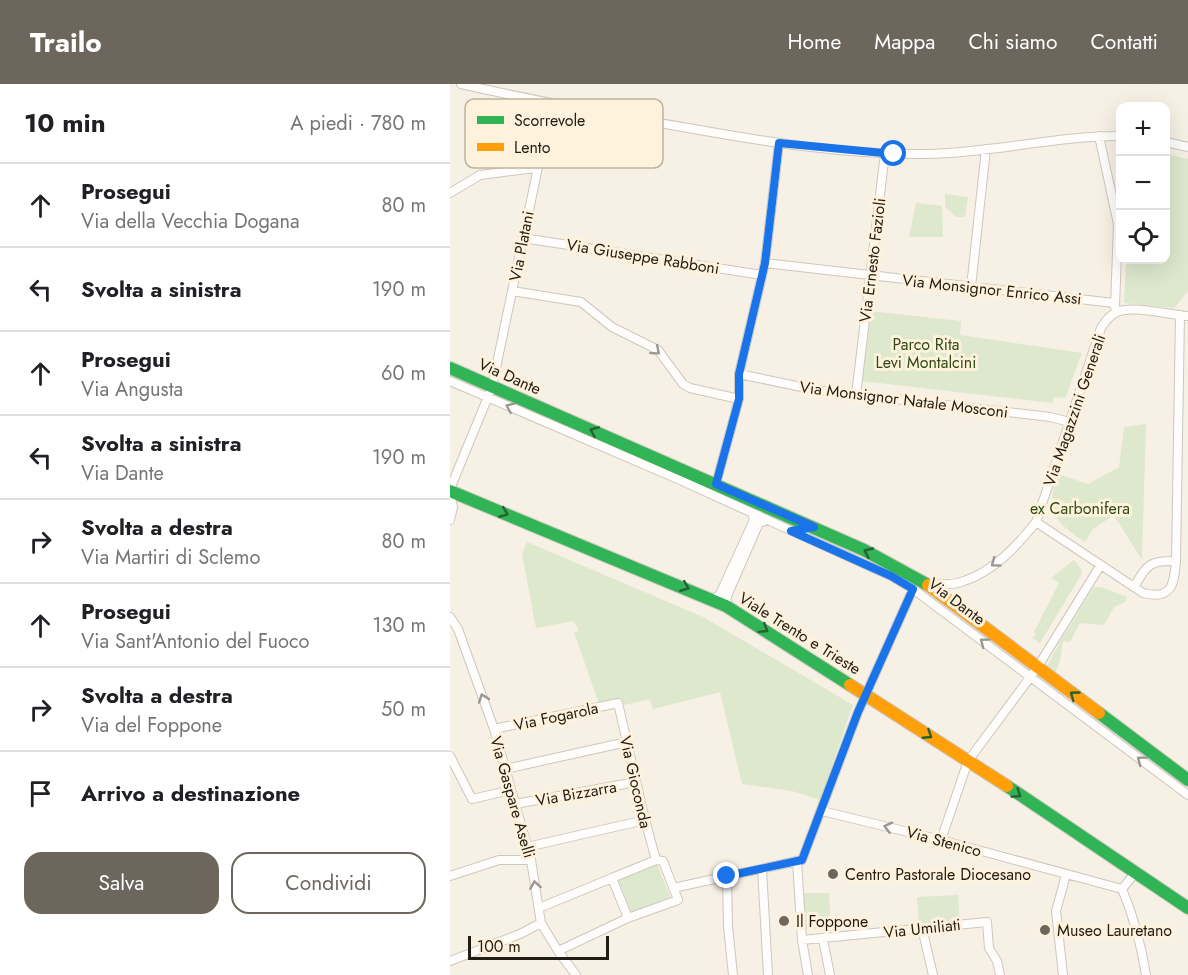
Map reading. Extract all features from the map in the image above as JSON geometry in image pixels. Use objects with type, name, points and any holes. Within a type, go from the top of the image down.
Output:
[{"type":"main road","name":"Via Dante","points":[[450,368],[490,392],[623,443],[890,562],[926,583],[1034,673],[1103,716],[1188,780]]},
{"type":"main road","name":"Viale Trento e Trieste","points":[[450,491],[714,599],[867,695],[1188,908]]},
{"type":"street","points":[[461,84],[525,99]]},
{"type":"street","points":[[663,124],[779,143],[894,154],[953,153],[1116,136]]},
{"type":"street","points":[[1036,522],[1100,566],[1150,595],[1169,591],[1174,581],[1184,315],[1126,309],[1115,312],[1118,224],[1099,136]]},
{"type":"street","points":[[716,484],[739,399],[739,374],[765,263],[779,143]]},
{"type":"street","points":[[1170,143],[1188,147]]},
{"type":"street","points":[[971,286],[986,149]]},
{"type":"street","name":"Via Ernesto Fazioli","points":[[856,395],[884,161]]},
{"type":"street","points":[[450,193],[480,175],[536,168]]},
{"type":"street","name":"Via Platani","points":[[450,491],[490,392],[524,238],[536,168]]},
{"type":"street","name":"Via Giuseppe Rabboni","points":[[524,238],[762,275]]},
{"type":"street","name":"Via Monsignor Enrico Assi","points":[[765,263],[1114,303]]},
{"type":"street","points":[[512,291],[580,302],[612,327],[658,350],[683,384],[690,388],[739,399]]},
{"type":"street","name":"Via Magazzini Generali","points":[[926,583],[947,585],[963,582],[977,575],[1016,547],[1036,522],[1101,328],[1115,312]]},
{"type":"street","name":"Via Monsignor Natale Mosconi","points":[[739,374],[816,390],[1050,417],[1070,422]]},
{"type":"street","name":"Via Dante","points":[[450,381],[490,392],[605,448],[891,576],[1034,673],[1081,715],[1188,795]]},
{"type":"street","points":[[605,448],[623,443]]},
{"type":"street","points":[[668,463],[680,480]]},
{"type":"street","points":[[450,491],[453,507],[450,520]]},
{"type":"street","points":[[714,599],[720,594],[753,523],[752,513]]},
{"type":"street","points":[[726,606],[726,596],[759,523],[767,520]]},
{"type":"street","points":[[791,531],[814,527]]},
{"type":"street","points":[[1134,587],[1148,565],[1159,560],[1176,561]]},
{"type":"street","points":[[941,840],[968,761],[1034,673],[1100,566]]},
{"type":"street","points":[[558,951],[628,918],[678,900],[673,888],[802,860],[858,712],[913,589]]},
{"type":"street","name":"Via Gaspare Aselli","points":[[450,617],[459,631],[494,729],[531,860],[541,923],[576,975]]},
{"type":"street","name":"Via Fogarola","points":[[494,729],[618,703]]},
{"type":"street","name":"Via Gioconda","points":[[618,703],[656,860],[663,861],[673,888]]},
{"type":"street","points":[[1081,715],[1103,716]]},
{"type":"street","points":[[505,769],[627,742]]},
{"type":"street","points":[[450,756],[472,798],[511,790]]},
{"type":"street","name":"Via Bizzarra","points":[[515,804],[636,782]]},
{"type":"street","name":"Via Stenico","points":[[822,811],[941,840],[1066,875]]},
{"type":"street","points":[[527,847],[645,820]]},
{"type":"street","points":[[450,876],[499,860],[531,860]]},
{"type":"street","points":[[539,908],[656,860]]},
{"type":"street","points":[[797,861],[802,940],[808,975]]},
{"type":"street","points":[[762,869],[768,975]]},
{"type":"street","points":[[1122,889],[1136,872]]},
{"type":"street","points":[[1061,975],[1056,911],[1066,875],[1122,889]]},
{"type":"street","points":[[727,876],[728,926],[733,975]]},
{"type":"street","points":[[612,878],[628,918]]},
{"type":"street","points":[[1122,889],[1134,916],[1142,945],[1146,975]]},
{"type":"street","name":"Via Umiliati","points":[[802,940],[987,922],[989,948],[998,961],[1000,975]]},
{"type":"street","points":[[450,961],[520,934],[541,923]]},
{"type":"street","points":[[922,928],[933,975]]},
{"type":"street","points":[[823,939],[830,975]]},
{"type":"green space","points":[[1170,155],[1188,159],[1188,291],[1174,308],[1124,303],[1126,264],[1170,264]]},
{"type":"green space","points":[[945,194],[968,197],[965,217],[956,217],[945,207]]},
{"type":"green space","points":[[916,203],[942,206],[943,237],[909,237]]},
{"type":"green space","name":"Parco Rita Levi Montalcini","points":[[869,311],[961,321],[960,335],[1082,353],[1065,398],[1054,397],[1052,403],[861,381]]},
{"type":"green space","name":"ex Carbonifera","points":[[1146,424],[1142,560],[1114,515],[1093,529],[1085,542],[1059,521],[1052,506],[1052,497],[1058,474],[1088,484],[1119,467],[1124,427]]},
{"type":"green space","points":[[527,542],[703,617],[853,705],[820,800],[792,791],[742,784],[720,692],[653,709],[650,699],[624,705],[622,700],[599,704],[574,632],[579,631],[574,621],[536,628],[522,554]]},
{"type":"green space","points":[[1074,560],[1082,570],[1081,575],[1040,643],[1033,638],[1036,634],[1034,632],[1059,583],[1051,578]]},
{"type":"green space","points":[[1094,587],[1101,587],[1127,597],[1125,602],[1114,607],[1104,625],[1080,623],[1070,642],[1063,641],[1055,674],[1047,666]]},
{"type":"green space","points":[[657,864],[670,897],[631,912],[618,879]]},
{"type":"green space","points":[[803,893],[829,893],[831,929],[805,929]]},
{"type":"green space","points":[[958,895],[960,921],[919,924],[917,897]]},
{"type":"traffic: fast","points":[[450,368],[864,550],[928,585]]},
{"type":"traffic: fast","points":[[450,491],[726,606],[850,685]]},
{"type":"traffic: fast","points":[[1099,713],[1188,780]]},
{"type":"traffic: fast","points":[[1007,786],[1188,908]]},
{"type":"traffic: slow","points":[[928,585],[1099,713]]},
{"type":"traffic: slow","points":[[850,685],[1007,786]]},
{"type":"place","name":"Centro Pastorale Diocesano","points":[[833,874]]},
{"type":"place","name":"Il Foppone","points":[[784,921]]},
{"type":"place","name":"Museo Lauretano","points":[[1045,930]]},
{"type":"route","points":[[727,876],[802,860],[858,712],[913,589],[891,576],[791,531],[814,527],[716,484],[739,399],[739,374],[765,263],[779,143],[894,154]]}]
